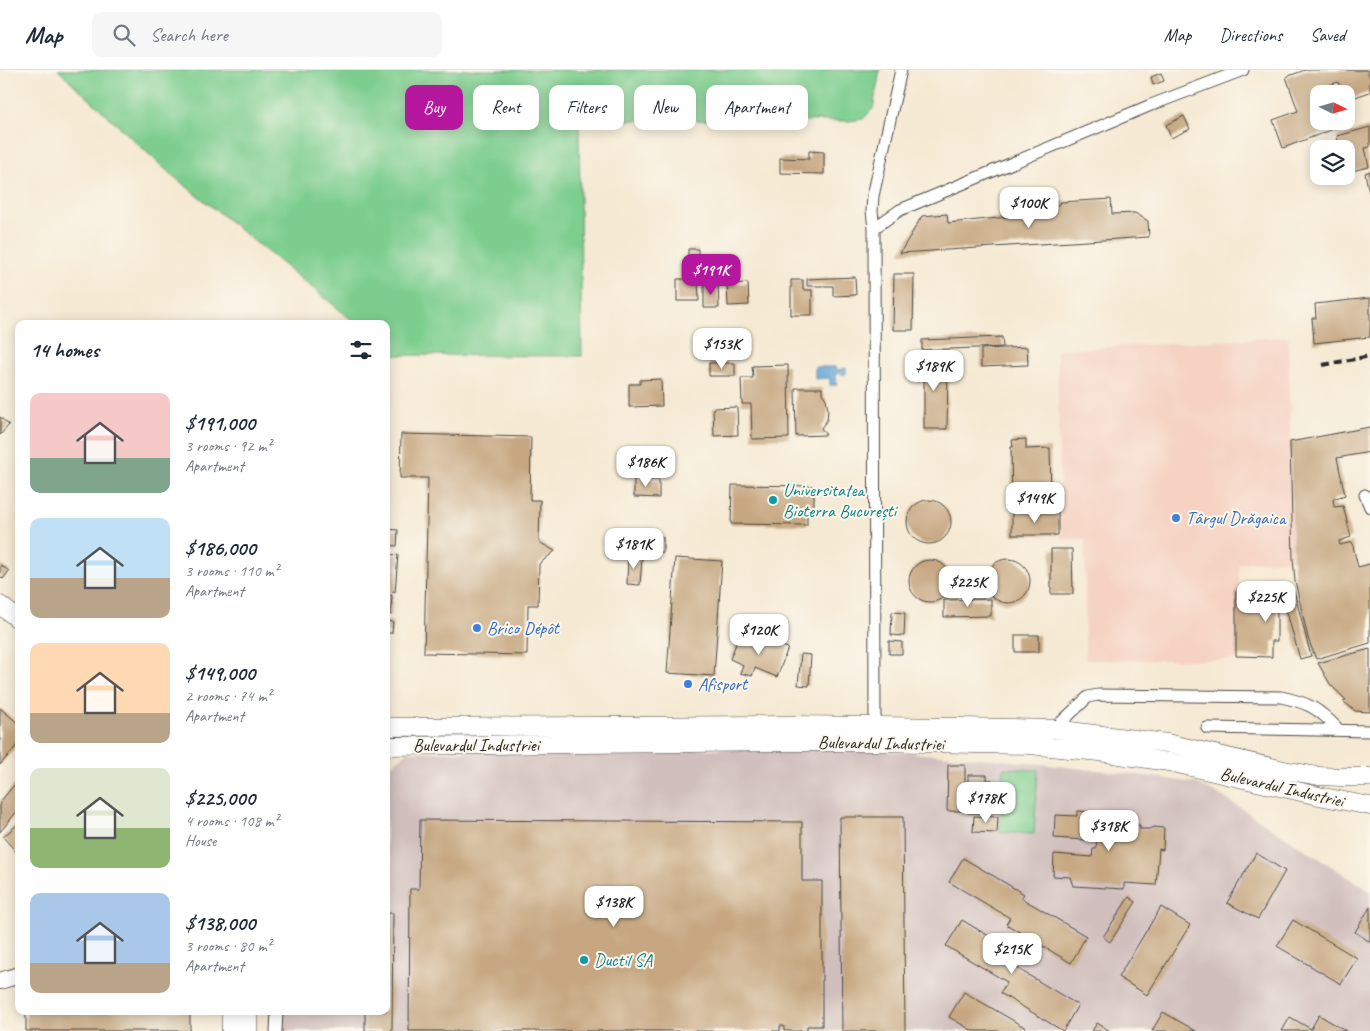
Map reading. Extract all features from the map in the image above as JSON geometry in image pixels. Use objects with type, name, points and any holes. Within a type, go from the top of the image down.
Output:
[{"type":"main road","points":[[0,605],[15,617]]},
{"type":"main road","name":"Bulevardul Industriei","points":[[390,726],[794,725],[875,734],[1099,752],[1169,762],[1370,806]]},
{"type":"main road","name":"Bulevardul Industriei","points":[[390,746],[1054,729],[1167,743],[1318,776],[1342,778],[1370,777]]},
{"type":"main road","points":[[0,981],[15,976]]},
{"type":"main road","points":[[231,1015],[231,1031]]},
{"type":"main road","points":[[248,1015],[248,1031]]},
{"type":"street","points":[[875,734],[874,228],[872,211],[873,196],[900,70]]},
{"type":"street","points":[[874,228],[900,210],[1151,105],[1243,70]]},
{"type":"street","points":[[1365,494],[1370,507]]},
{"type":"street","points":[[1054,729],[1088,697],[1148,695],[1281,697],[1299,701],[1312,707],[1324,714],[1338,730]]},
{"type":"street","points":[[1207,728],[1370,731]]},
{"type":"street","points":[[276,1031],[277,1015]]},
{"type":"shaded area","name":"Târgul Drăgaica","points":[[1288,337],[1293,559],[1239,563],[1239,592],[1236,592],[1236,656],[1240,657],[1240,660],[1085,660],[1085,539],[1061,539],[1057,350]]},
{"type":"shaded area","points":[[843,748],[993,759],[1195,783],[1223,797],[1370,891],[1370,1031],[270,1031],[270,1015],[390,1015],[390,766],[408,752]]},
{"type":"green space","points":[[58,70],[880,70],[873,109],[863,119],[849,121],[808,121],[808,85],[706,85],[706,120],[696,120],[696,85],[634,85],[634,120],[624,120],[624,85],[549,85],[549,130],[579,130],[582,356],[390,355],[390,320],[352,320],[166,170]]},
{"type":"green space","points":[[1004,768],[1038,770],[1034,834],[1000,832]]},
{"type":"water","points":[[815,367],[836,367],[837,370],[846,368],[846,374],[836,373],[837,385],[830,385],[830,378],[815,379]]},
{"type":"building","points":[[1305,70],[1367,70],[1370,78],[1370,92],[1355,97],[1355,85],[1339,85],[1338,82],[1329,85],[1310,85],[1310,130],[1331,130],[1283,148],[1273,120],[1298,111],[1286,77]]},
{"type":"building","points":[[1161,73],[1164,81],[1153,85],[1151,77]]},
{"type":"building","points":[[1184,116],[1190,129],[1171,138],[1166,125]]},
{"type":"building","points":[[1370,127],[1370,147],[1365,148],[1369,167],[1355,170],[1355,140],[1338,140],[1337,136]]},
{"type":"building","points":[[809,151],[824,152],[824,174],[780,173],[780,158],[809,159]]},
{"type":"building","points":[[1370,171],[1370,193],[1369,193],[1365,173]]},
{"type":"building","points":[[1111,199],[1112,214],[1135,213],[1148,221],[1149,237],[900,253],[922,216],[947,214],[948,223],[1048,213],[1061,202]]},
{"type":"building","points":[[688,249],[698,249],[698,276],[688,276]]},
{"type":"building","points":[[894,274],[914,274],[913,330],[893,330]]},
{"type":"building","points":[[855,277],[856,295],[833,296],[833,286],[807,286],[807,279]]},
{"type":"building","points":[[677,279],[698,279],[699,301],[677,301]]},
{"type":"building","points":[[791,280],[803,280],[803,290],[812,290],[812,315],[791,315]]},
{"type":"building","points":[[704,283],[718,283],[719,308],[704,308]]},
{"type":"building","points":[[748,283],[749,305],[728,306],[727,284]]},
{"type":"building","points":[[1370,298],[1370,337],[1314,343],[1312,318],[1316,318],[1315,304]]},
{"type":"building","points":[[1002,337],[1003,347],[922,350],[922,340]]},
{"type":"building","points":[[1027,347],[1028,365],[981,367],[981,349]]},
{"type":"building","points":[[914,358],[943,358],[943,371],[948,371],[947,429],[924,429],[924,372],[914,371]]},
{"type":"building","points":[[709,363],[735,363],[735,376],[709,376]]},
{"type":"building","points":[[788,365],[789,438],[752,439],[751,404],[742,404],[741,378],[753,378],[752,366]]},
{"type":"building","points":[[661,379],[662,406],[629,407],[629,384],[640,384],[640,380]]},
{"type":"building","points":[[795,388],[822,388],[828,410],[827,420],[821,428],[826,435],[796,436]]},
{"type":"building","points":[[737,407],[738,435],[714,436],[713,408]]},
{"type":"building","points":[[0,417],[9,425],[0,435]]},
{"type":"building","points":[[1370,427],[1370,452],[1337,458],[1345,495],[1333,499],[1334,507],[1343,506],[1351,537],[1339,541],[1340,545],[1352,542],[1358,567],[1370,564],[1370,643],[1316,659],[1308,638],[1295,581],[1290,442]]},
{"type":"building","points":[[401,434],[531,437],[530,500],[540,500],[539,542],[555,551],[539,564],[538,605],[528,605],[527,655],[424,653],[428,478],[400,478]]},
{"type":"building","points":[[1026,439],[1026,449],[1050,448],[1051,502],[1012,503],[1012,440]]},
{"type":"building","points":[[631,458],[655,458],[655,473],[631,473]]},
{"type":"building","points":[[634,479],[659,480],[659,498],[634,497]]},
{"type":"building","name":"Universitatea Bioterra București","points":[[732,485],[814,486],[814,514],[807,514],[807,525],[731,524]]},
{"type":"building","points":[[925,500],[933,500],[945,506],[951,522],[945,538],[933,544],[925,544],[913,538],[907,526],[907,518],[913,506]]},
{"type":"building","points":[[1012,512],[1058,512],[1058,535],[1012,535]]},
{"type":"building","points":[[390,529],[398,530],[397,546],[390,545]]},
{"type":"building","points":[[635,536],[663,537],[663,552],[635,551]]},
{"type":"building","points":[[1051,549],[1072,549],[1073,594],[1051,594]]},
{"type":"building","points":[[390,554],[398,555],[395,592],[390,591]]},
{"type":"building","points":[[628,555],[642,556],[640,585],[627,584]]},
{"type":"building","points":[[675,558],[722,561],[714,676],[667,673]]},
{"type":"building","points":[[1012,559],[1024,565],[1029,572],[1029,590],[1024,597],[1017,602],[1004,603],[996,600],[989,593],[986,577],[989,569],[996,562]]},
{"type":"building","points":[[926,560],[934,560],[945,566],[951,581],[945,596],[934,602],[926,602],[915,596],[909,585],[909,577],[915,566]]},
{"type":"building","points":[[1,565],[9,571],[3,579],[0,576]]},
{"type":"building","points":[[1294,591],[1311,656],[1300,659],[1286,609],[1277,610],[1277,641],[1272,641],[1272,657],[1236,656],[1236,592]]},
{"type":"building","points":[[390,595],[392,595],[391,615]]},
{"type":"building","points":[[991,599],[991,616],[944,617],[944,600]]},
{"type":"building","points":[[892,612],[905,613],[904,636],[891,635]]},
{"type":"building","points":[[390,622],[393,622],[392,633],[390,633]]},
{"type":"building","points":[[754,635],[788,648],[777,677],[755,668],[752,676],[740,673],[743,665],[730,659],[739,636],[752,641]]},
{"type":"building","points":[[1015,635],[1039,635],[1039,652],[1015,652]]},
{"type":"building","points":[[889,641],[902,642],[902,654],[889,654]]},
{"type":"building","points":[[1370,649],[1370,712],[1355,711],[1343,701],[1346,700],[1330,684],[1318,663]]},
{"type":"building","points":[[801,654],[811,655],[809,686],[798,685]]},
{"type":"building","points":[[0,708],[15,721],[15,748],[0,765]]},
{"type":"building","points":[[948,765],[965,765],[965,811],[947,811]]},
{"type":"building","points":[[968,775],[987,775],[987,780],[992,780],[992,813],[968,813]]},
{"type":"building","points":[[15,784],[15,814],[0,832],[0,802]]},
{"type":"building","points":[[1077,811],[1106,813],[1105,823],[1140,825],[1140,829],[1164,828],[1163,850],[1159,849],[1156,885],[1124,883],[1124,889],[1073,886],[1070,877],[1053,876],[1054,854],[1092,857],[1093,849],[1096,849],[1097,832],[1085,831],[1085,840],[1054,838],[1055,815],[1077,816]]},
{"type":"building","points":[[974,816],[998,817],[997,833],[973,832]]},
{"type":"building","points":[[840,817],[903,817],[905,1031],[842,1031]]},
{"type":"building","name":"Ductil SA","points":[[420,820],[802,822],[802,881],[822,881],[822,1026],[807,1026],[807,1031],[784,1031],[784,1026],[780,1026],[780,1031],[409,1031],[410,889],[419,889]]},
{"type":"building","points":[[15,826],[15,850],[3,837]]},
{"type":"building","points":[[1256,853],[1285,871],[1258,919],[1227,903]]},
{"type":"building","points":[[963,858],[1024,894],[1021,898],[1086,936],[1071,963],[1006,924],[1010,918],[949,882]]},
{"type":"building","points":[[1129,897],[1136,902],[1110,942],[1103,937]]},
{"type":"building","points":[[1161,907],[1190,925],[1147,995],[1118,977]]},
{"type":"building","points":[[1370,907],[1370,942],[1355,932]]},
{"type":"building","points":[[390,913],[393,913],[392,1031],[365,1031],[365,1015],[390,1015]]},
{"type":"building","points":[[962,920],[1022,956],[1015,967],[1078,1005],[1063,1031],[1000,993],[1007,982],[946,946]]},
{"type":"building","points":[[1293,920],[1357,958],[1341,984],[1277,946]]},
{"type":"building","points":[[964,992],[1026,1028],[1024,1031],[973,1031],[949,1017]]},
{"type":"building","points":[[1163,1012],[1196,1031],[1152,1031]]},
{"type":"building","points":[[26,1015],[190,1015],[190,1031],[26,1031]]},
{"type":"building","points":[[1319,1015],[1346,1031],[1282,1031],[1290,1017],[1311,1029]]},
{"type":"building","points":[[1097,1023],[1110,1031],[1092,1031]]},
{"type":"railway","points":[[1323,365],[1370,356]]},
{"type":"place","name":"Universitatea Bioterra București","points":[[773,500]]},
{"type":"place","name":"Târgul Drăgaica","points":[[1176,518]]},
{"type":"place","name":"Brico Dépôt","points":[[477,628]]},
{"type":"place","name":"Afisport","points":[[688,684]]},
{"type":"place","name":"Ductil SA","points":[[584,960]]}]
